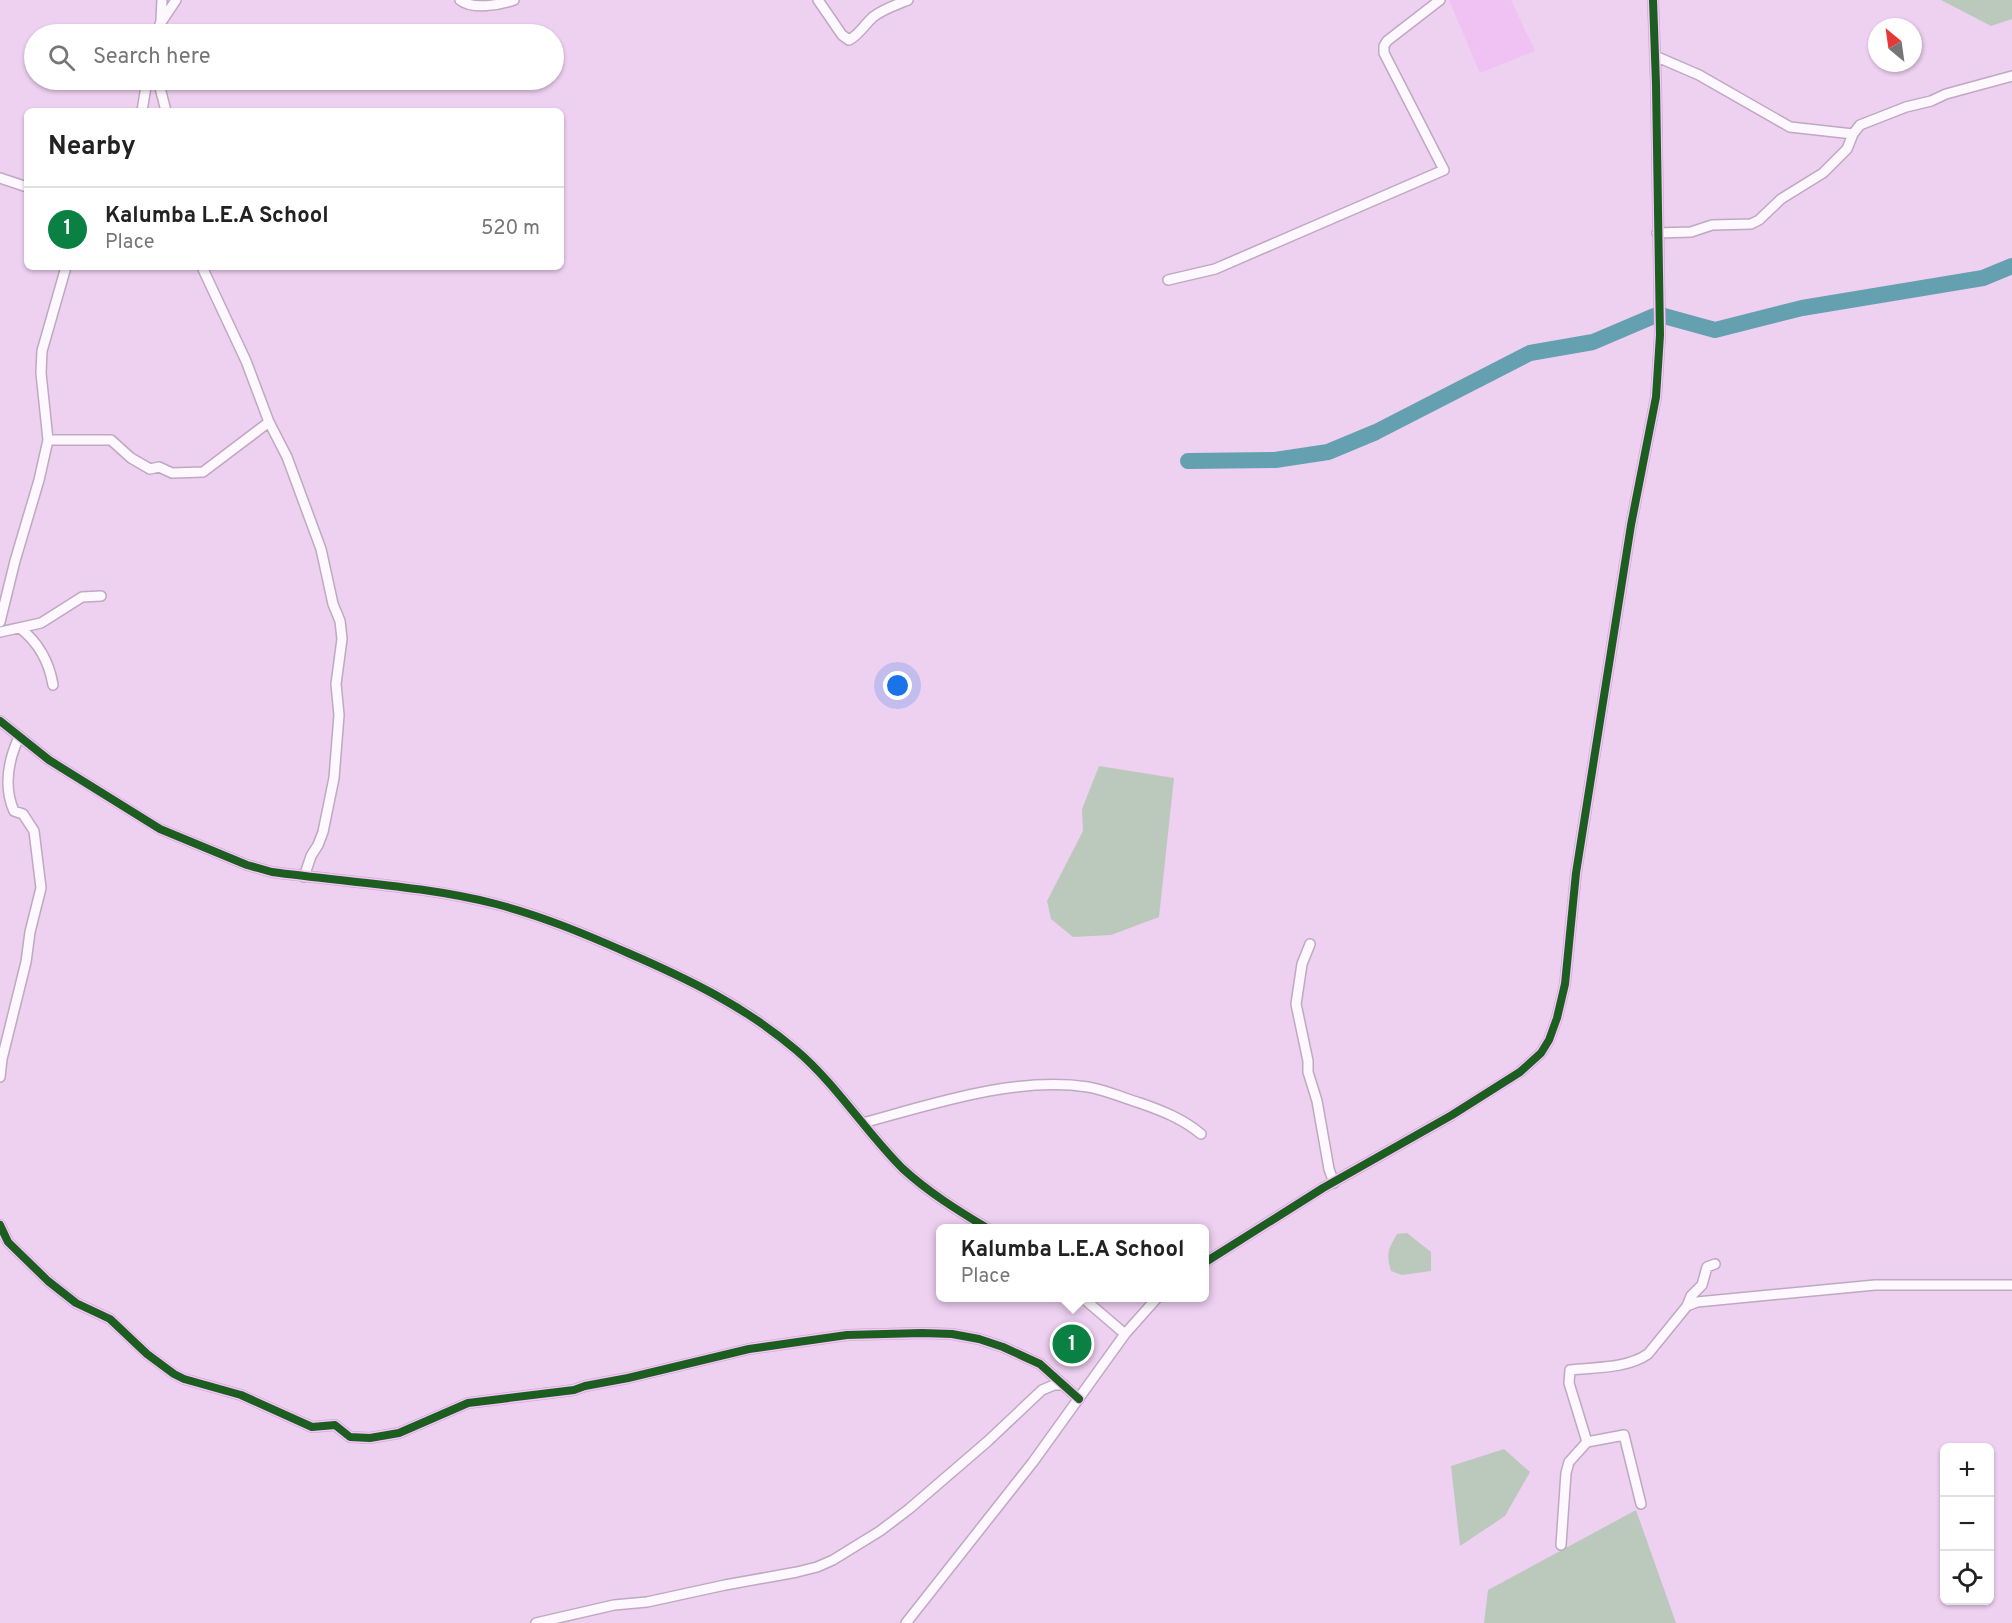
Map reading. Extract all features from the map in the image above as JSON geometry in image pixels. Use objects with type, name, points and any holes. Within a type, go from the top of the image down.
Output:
[{"type":"street","points":[[160,24],[162,0]]},
{"type":"street","points":[[160,24],[176,0]]},
{"type":"street","points":[[460,0],[465,4],[498,5],[514,0]]},
{"type":"street","points":[[818,0],[842,35],[849,40],[879,12],[908,0]]},
{"type":"street","points":[[1168,280],[1215,269],[1444,170],[1384,53],[1387,41],[1440,0]]},
{"type":"street","points":[[1209,1260],[1334,1182],[1452,1115],[1520,1072],[1541,1053],[1555,1027],[1565,984],[1576,873],[1599,722],[1631,525],[1656,397],[1660,335],[1653,0]]},
{"type":"street","points":[[1655,56],[1699,75],[1790,127],[1852,134]]},
{"type":"street","points":[[1657,233],[1691,232],[1712,225],[1751,224],[1759,220],[1781,199],[1823,173],[1847,149],[1852,134],[1860,125],[1906,107],[1931,102],[1946,94],[2012,76]]},
{"type":"street","points":[[142,108],[145,90]]},
{"type":"street","points":[[161,90],[165,108]]},
{"type":"street","points":[[0,178],[24,186]]},
{"type":"street","points":[[0,622],[48,440],[41,373],[42,351],[65,270]]},
{"type":"street","points":[[203,270],[246,361],[269,422],[287,457],[321,549],[333,604],[340,621],[342,639],[336,684],[339,715],[334,778],[323,832],[304,877]]},
{"type":"street","points":[[48,440],[111,440],[131,458],[150,468],[159,467],[172,473],[203,472],[269,422]]},
{"type":"street","points":[[0,632],[41,623],[82,597],[101,596]]},
{"type":"street","points":[[20,628],[43,651],[53,685]]},
{"type":"street","points":[[0,721],[19,737],[108,798],[160,829],[247,866],[304,877],[446,894],[496,904],[567,927],[676,974],[724,999],[773,1031],[798,1052],[902,1168],[925,1188],[980,1224]]},
{"type":"street","points":[[0,1077],[2,1059],[26,962],[30,932],[41,888],[34,831],[22,814],[14,811],[7,783],[10,760],[19,737]]},
{"type":"street","points":[[1310,944],[1302,964],[1296,1004],[1308,1061],[1308,1072],[1315,1093],[1334,1182]]},
{"type":"street","points":[[862,1123],[986,1092],[1063,1085],[1096,1089],[1159,1109],[1184,1121],[1201,1134]]},
{"type":"street","points":[[0,1225],[8,1242],[48,1281],[76,1303],[110,1319],[147,1354],[174,1374],[241,1395],[312,1427],[335,1425],[350,1437],[370,1438],[399,1432],[428,1422],[468,1403],[574,1390],[749,1349],[847,1335],[952,1334],[979,1339],[1040,1364],[1079,1399]]},
{"type":"street","points":[[1587,1442],[1569,1383],[1570,1370],[1616,1366],[1648,1354],[1687,1306],[1691,1296],[1702,1285],[1707,1267],[1714,1264]]},
{"type":"street","points":[[1687,1306],[1697,1302],[1875,1285],[2012,1285]]},
{"type":"street","points":[[1088,1302],[1125,1334]]},
{"type":"street","points":[[906,1623],[1033,1462],[1125,1334],[1153,1302]]},
{"type":"street","points":[[536,1623],[614,1605],[647,1602],[817,1567],[855,1548],[909,1509],[988,1441],[1042,1390],[1054,1385],[1064,1385]]},
{"type":"street","points":[[1561,1545],[1566,1473],[1569,1462],[1587,1442],[1624,1435],[1641,1504]]},
{"type":"shaded area","points":[[1449,0],[1511,0],[1535,51],[1480,73]]},
{"type":"green space","points":[[1941,0],[2012,0],[2012,19],[1991,26]]},
{"type":"green space","points":[[1099,766],[1174,778],[1159,917],[1111,935],[1073,937],[1051,919],[1047,901],[1083,831],[1082,809]]},
{"type":"green space","points":[[1407,1233],[1431,1252],[1431,1271],[1402,1275],[1391,1271],[1388,1256],[1390,1248],[1397,1234]]},
{"type":"green space","points":[[1504,1449],[1530,1472],[1505,1516],[1460,1546],[1451,1466]]},
{"type":"green space","points":[[1636,1510],[1676,1623],[1484,1623],[1488,1590]]},
{"type":"waterway","points":[[1664,316],[1715,330],[1802,308],[1983,278],[2012,266]]},
{"type":"waterway","points":[[1188,461],[1275,460],[1328,452],[1376,432],[1530,353],[1593,342],[1654,316]]},
{"type":"cycle path","points":[[1209,1260],[1323,1188],[1452,1115],[1520,1072],[1541,1053],[1549,1040],[1557,1018],[1565,984],[1576,873],[1631,525],[1656,397],[1660,335],[1653,0]]},
{"type":"cycle path","points":[[0,721],[49,760],[160,829],[247,865],[272,872],[414,889],[496,904],[579,932],[716,995],[757,1020],[796,1050],[811,1063],[902,1168],[932,1193],[981,1224]]},
{"type":"cycle path","points":[[0,1225],[8,1242],[48,1281],[76,1303],[110,1319],[147,1354],[174,1374],[241,1395],[312,1427],[335,1425],[350,1437],[370,1438],[399,1433],[468,1403],[574,1390],[749,1349],[847,1335],[922,1333],[952,1334],[979,1339],[1040,1364],[1079,1399]]},
{"type":"place","name":"Kalumba L.E.A School","points":[[1072,1344]]}]
